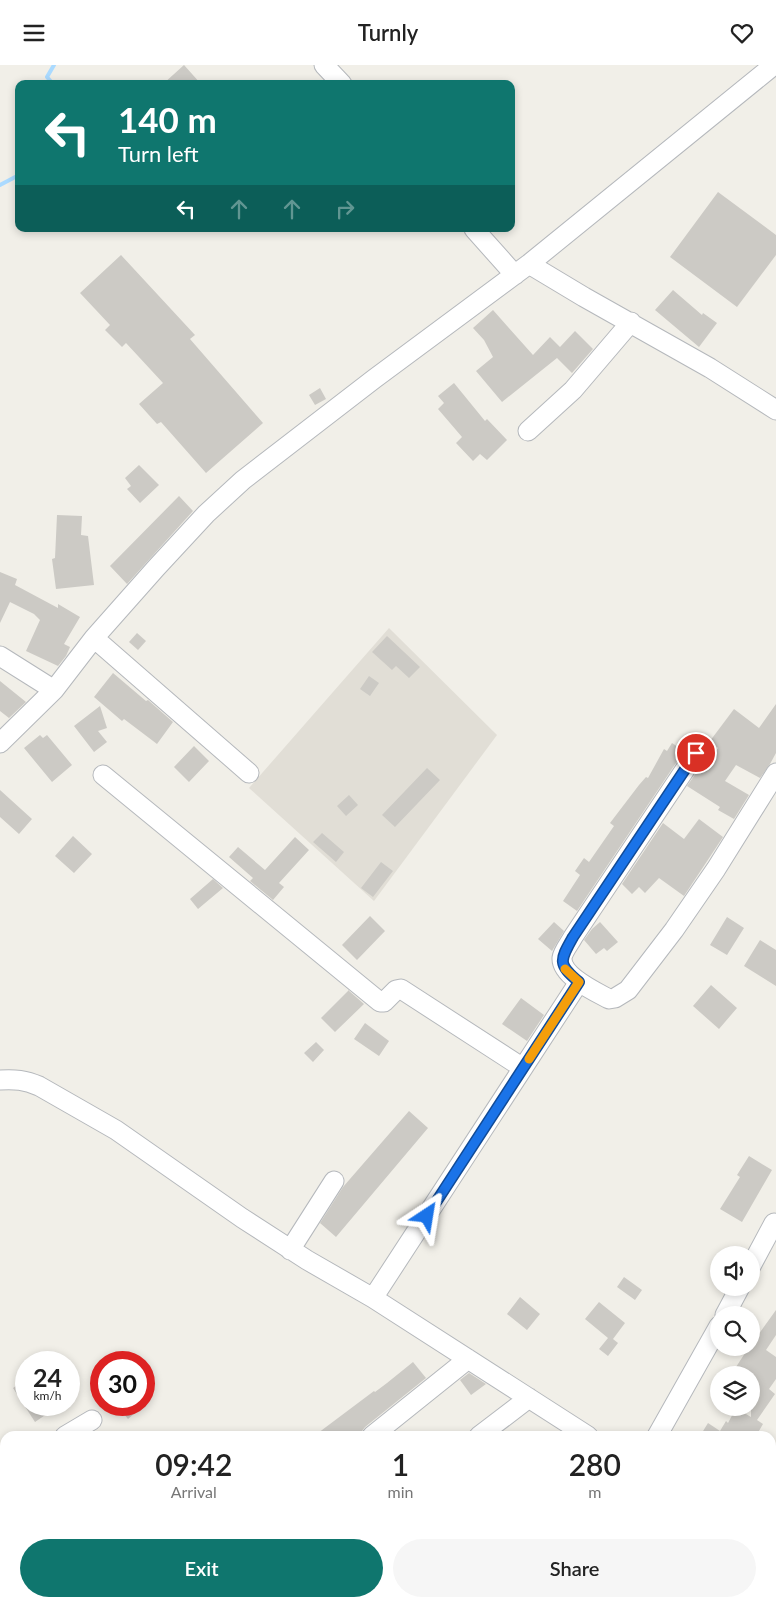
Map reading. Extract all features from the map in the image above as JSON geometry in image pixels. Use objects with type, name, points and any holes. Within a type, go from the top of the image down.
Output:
[{"type":"street","points":[[324,65],[338,80]]},
{"type":"street","points":[[0,743],[54,690],[94,638],[156,568],[206,515],[243,480],[374,379],[522,269],[774,65]]},
{"type":"street","points":[[478,232],[522,269],[584,297],[631,322],[710,368],[776,410]]},
{"type":"street","points":[[528,431],[573,390],[631,322]]},
{"type":"street","points":[[94,638],[249,773]]},
{"type":"street","points":[[0,656],[54,690]]},
{"type":"street","points":[[696,753],[562,956],[564,968],[579,982],[609,999],[615,998],[628,990],[679,923],[716,869],[776,773]]},
{"type":"street","points":[[103,775],[380,1002],[384,1002],[396,990],[401,989],[523,1068]]},
{"type":"street","points":[[373,1298],[579,982]]},
{"type":"street","points":[[0,1080],[26,1081],[116,1130],[242,1219],[306,1260],[373,1298],[580,1431]]},
{"type":"street","points":[[290,1250],[334,1181]]},
{"type":"street","points":[[760,1249],[774,1223]]},
{"type":"street","points":[[660,1431],[710,1342]]},
{"type":"street","points":[[378,1431],[468,1359]]},
{"type":"street","points":[[486,1431],[529,1398]]},
{"type":"street","points":[[73,1431],[92,1419]]},
{"type":"shaded area","points":[[389,628],[497,735],[374,901],[249,788]]},
{"type":"building","points":[[184,65],[197,80],[167,80]]},
{"type":"building","points":[[718,192],[776,235],[776,255],[737,307],[670,257]]},
{"type":"building","points":[[121,255],[195,335],[190,339],[263,423],[206,473],[161,422],[157,424],[139,404],[163,383],[126,343],[122,347],[105,330],[110,325],[80,293]]},
{"type":"building","points":[[673,290],[702,315],[703,313],[717,323],[699,347],[655,310]]},
{"type":"building","points":[[493,310],[533,355],[550,337],[560,347],[575,331],[593,349],[572,373],[557,358],[502,402],[476,371],[493,357],[484,340],[473,328]]},
{"type":"building","points":[[454,383],[485,421],[487,419],[507,440],[487,460],[480,454],[473,461],[456,443],[462,437],[438,409],[444,403],[438,396]]},
{"type":"building","points":[[320,388],[326,399],[315,405],[309,395]]},
{"type":"building","points":[[139,465],[159,485],[140,503],[127,489],[131,486],[125,478]]},
{"type":"building","points":[[179,496],[193,511],[127,584],[110,566]]},
{"type":"building","points":[[57,515],[82,516],[81,535],[88,536],[94,585],[56,589],[52,559],[55,558]]},
{"type":"building","points":[[0,572],[17,579],[15,585],[58,608],[58,604],[80,617],[64,644],[70,647],[58,666],[26,651],[40,620],[34,614],[10,602],[0,623]]},
{"type":"building","points":[[137,633],[146,641],[138,650],[129,642]]},
{"type":"building","points":[[387,636],[420,667],[409,678],[396,666],[392,670],[372,652]]},
{"type":"building","points":[[113,673],[173,722],[157,744],[124,719],[122,721],[94,697]]},
{"type":"building","points":[[369,676],[379,683],[370,696],[360,689]]},
{"type":"building","points":[[0,681],[26,702],[9,718],[0,711]]},
{"type":"building","points":[[776,704],[776,753],[770,764],[760,778],[736,765],[725,781],[749,795],[734,819],[718,810],[720,807],[687,786],[703,763],[706,765],[718,748],[710,741],[734,709],[759,728]]},
{"type":"building","points":[[100,706],[107,728],[98,731],[107,742],[94,752],[74,726]]},
{"type":"building","points":[[40,735],[43,738],[47,735],[72,765],[52,782],[24,748]]},
{"type":"building","points":[[672,743],[684,751],[577,911],[563,901],[580,875],[575,871],[584,858],[589,862],[614,826],[610,823],[639,785],[646,777],[648,778],[664,749],[667,751]]},
{"type":"building","points":[[194,746],[209,761],[189,782],[174,767]]},
{"type":"building","points":[[427,768],[440,780],[395,827],[382,815]]},
{"type":"building","points":[[0,790],[32,819],[19,834],[0,817]]},
{"type":"building","points":[[349,795],[358,805],[346,816],[337,806]]},
{"type":"building","points":[[699,819],[723,837],[684,896],[659,878],[645,893],[639,887],[632,894],[622,884],[663,823],[684,839]]},
{"type":"building","points":[[322,833],[344,852],[336,862],[313,842]]},
{"type":"building","points":[[73,836],[92,854],[74,873],[55,856]]},
{"type":"building","points":[[295,837],[309,850],[279,883],[284,887],[273,900],[250,881],[253,878],[229,857],[238,847],[265,870]]},
{"type":"building","points":[[381,862],[393,871],[373,897],[361,888]]},
{"type":"building","points":[[213,879],[223,888],[198,909],[190,899]]},
{"type":"building","points":[[370,916],[385,931],[357,960],[342,945]]},
{"type":"building","points":[[727,917],[744,928],[727,955],[710,945]]},
{"type":"building","points":[[554,922],[564,931],[552,951],[538,939]]},
{"type":"building","points":[[600,922],[618,942],[607,951],[604,948],[596,954],[584,940]]},
{"type":"building","points":[[760,940],[776,950],[776,986],[744,966]]},
{"type":"building","points":[[711,985],[737,1008],[719,1029],[693,1006]]},
{"type":"building","points":[[348,990],[364,1004],[335,1032],[321,1018]]},
{"type":"building","points":[[521,998],[544,1015],[527,1041],[502,1024]]},
{"type":"building","points":[[365,1023],[389,1041],[379,1056],[354,1039]]},
{"type":"building","points":[[316,1042],[324,1050],[313,1062],[304,1053]]},
{"type":"building","points":[[409,1111],[428,1128],[336,1237],[320,1223],[343,1187]]},
{"type":"building","points":[[749,1156],[772,1170],[742,1222],[720,1209],[740,1177],[737,1175]]},
{"type":"building","points":[[624,1277],[642,1290],[635,1300],[617,1287]]},
{"type":"building","points":[[520,1297],[540,1314],[527,1330],[507,1314]]},
{"type":"building","points":[[599,1302],[625,1323],[613,1339],[618,1343],[608,1356],[599,1349],[608,1338],[585,1319]]},
{"type":"building","points":[[776,1310],[776,1335],[766,1350],[776,1357],[776,1379],[769,1389],[775,1394],[760,1416],[760,1366],[737,1366],[743,1356],[760,1356],[760,1332]]},
{"type":"building","points":[[413,1362],[426,1378],[362,1431],[321,1431],[374,1391]]},
{"type":"building","points":[[469,1373],[486,1384],[471,1395],[460,1380]]},
{"type":"building","points":[[31,1416],[44,1416],[35,1422]]},
{"type":"building","points":[[732,1416],[760,1416],[757,1420],[763,1424],[759,1431],[720,1431]]},
{"type":"building","points":[[708,1423],[720,1431],[703,1431]]},
{"type":"waterway","points":[[50,80],[47,77],[54,65]]},
{"type":"waterway","points":[[0,185],[15,177]]},
{"type":"slow traffic","points":[[529,1059],[579,982],[565,969]]},
{"type":"route","points":[[427,1216],[579,982],[564,968],[562,961],[562,956],[573,937],[696,753]]}]
